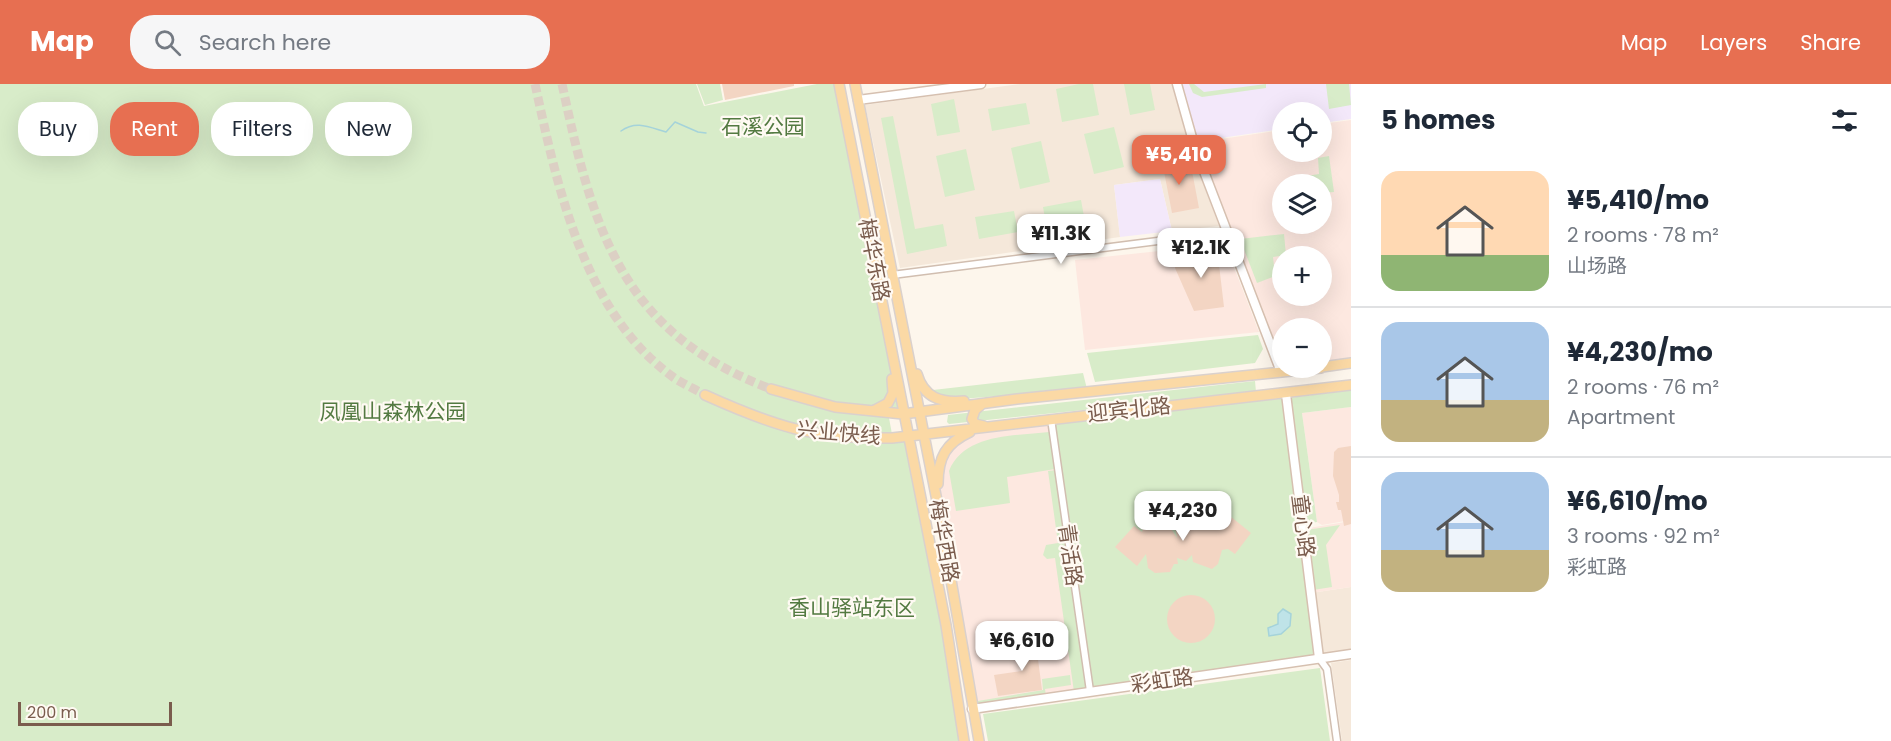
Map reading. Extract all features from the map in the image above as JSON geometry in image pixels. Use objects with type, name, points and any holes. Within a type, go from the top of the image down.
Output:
[{"type":"main road","name":"梅华东路","points":[[839,84],[908,437]]},
{"type":"main road","name":"梅华东路","points":[[855,84],[920,413]]},
{"type":"main road","points":[[896,298],[906,321],[920,382],[930,396],[950,402],[1017,399]]},
{"type":"main road","points":[[870,411],[885,406],[892,393],[882,329],[882,305]]},
{"type":"main road","name":"迎宾北路","points":[[1332,366],[1351,363]]},
{"type":"main road","name":"迎宾北路","points":[[903,414],[1017,399],[1272,373]]},
{"type":"main road","name":"迎宾北路","points":[[908,437],[1351,385]]},
{"type":"main road","name":"兴业快线","points":[[771,389],[823,404],[903,414]]},
{"type":"main road","name":"兴业快线","points":[[705,395],[759,419],[802,433],[851,438],[908,437]]},
{"type":"main road","points":[[981,405],[975,410],[972,419],[975,424],[983,427]]},
{"type":"main road","name":"梅华西路","points":[[920,413],[979,741]]},
{"type":"main road","points":[[939,510],[938,470],[944,450],[956,439],[983,427]]},
{"type":"main road","name":"梅华西路","points":[[908,437],[946,625],[964,741]]},
{"type":"street","points":[[858,100],[981,84]]},
{"type":"street","points":[[1177,84],[1195,148],[1272,348]]},
{"type":"street","points":[[892,274],[1228,232]]},
{"type":"street","name":"童心路","points":[[1286,394],[1319,658]]},
{"type":"street","name":"青活路","points":[[1051,419],[1090,691]]},
{"type":"street","name":"彩虹路","points":[[972,709],[1351,654]]},
{"type":"street","points":[[1319,658],[1327,669],[1337,741]]},
{"type":"shaded area","points":[[1020,84],[1172,84],[1193,156],[1219,226],[1172,231],[1160,179],[1114,185],[1120,237],[900,268],[865,105]]},
{"type":"shaded area","points":[[1177,84],[1351,84],[1351,119],[1332,122],[1332,102],[1272,102],[1272,130],[1193,142]]},
{"type":"shaded area","points":[[1351,120],[1351,361],[1332,364],[1332,318],[1272,318],[1272,345],[1194,143],[1272,131],[1272,162],[1332,162],[1332,123]]},
{"type":"shaded area","points":[[1160,179],[1172,231],[1120,237],[1114,185]]},
{"type":"shaded area","points":[[1225,244],[1259,332],[1085,350],[1075,260]]},
{"type":"shaded area","points":[[1351,407],[1351,520],[1322,525],[1317,522],[1302,413]]},
{"type":"shaded area","points":[[1050,419],[1090,691],[972,709],[938,484],[941,457],[979,428]]},
{"type":"shaded area","points":[[1351,521],[1351,587],[1311,593],[1303,529]]},
{"type":"shaded area","points":[[1351,587],[1351,654],[1319,658],[1311,593]]},
{"type":"shaded area","points":[[1351,660],[1351,741],[1342,741],[1331,663]]},
{"type":"green space","name":"凤凰山森林公园","points":[[0,84],[696,84],[704,106],[817,84],[839,84],[903,414],[849,409],[771,389],[766,392],[833,411],[889,418],[892,434],[802,433],[908,437],[964,741],[0,741]]},
{"type":"green space","points":[[697,84],[720,84],[723,100],[705,105]]},
{"type":"green space","points":[[1079,84],[1093,84],[1099,115],[1062,122],[1056,89]]},
{"type":"green space","points":[[1124,84],[1150,84],[1155,110],[1130,115]]},
{"type":"green space","points":[[1189,84],[1194,84],[1204,92],[1266,84],[1266,88],[1202,97],[1193,93]]},
{"type":"green space","points":[[1326,84],[1349,84],[1351,105],[1332,108],[1332,102],[1328,102]]},
{"type":"green space","points":[[954,99],[960,132],[937,136],[931,104]]},
{"type":"green space","points":[[1026,103],[1030,124],[992,131],[988,109]]},
{"type":"green space","points":[[893,116],[915,229],[943,224],[947,246],[907,254],[881,118]]},
{"type":"green space","points":[[1114,127],[1124,167],[1094,174],[1084,134]]},
{"type":"green space","points":[[1041,141],[1050,182],[1020,189],[1011,148]]},
{"type":"green space","points":[[966,149],[975,190],[945,197],[936,156]]},
{"type":"green space","points":[[1318,162],[1330,162],[1332,174],[1319,174]]},
{"type":"green space","points":[[1081,200],[1085,222],[1047,229],[1043,207]]},
{"type":"green space","points":[[1014,211],[1018,232],[979,239],[975,217]]},
{"type":"green space","points":[[1284,234],[1285,246],[1272,246],[1272,277],[1257,283],[1240,239]]},
{"type":"green space","points":[[1258,335],[1263,349],[1255,363],[1095,382],[1087,353]]},
{"type":"green space","points":[[1083,373],[1087,389],[948,400],[935,395],[933,390]]},
{"type":"green space","points":[[1255,381],[1256,392],[949,424],[947,422],[948,415]]},
{"type":"green space","points":[[1351,390],[1351,407],[1302,413],[1317,522],[1306,524],[1289,398]]},
{"type":"green space","points":[[1286,394],[1319,658],[1090,691],[1051,419]]},
{"type":"green space","points":[[1049,432],[1055,469],[1007,477],[1010,503],[956,511],[949,471],[966,449],[992,439]]},
{"type":"green space","points":[[1057,470],[1089,689],[1074,692],[1055,558],[1047,559],[1043,555],[1046,545],[1058,543],[1048,471]]},
{"type":"green space","points":[[1340,525],[1326,545],[1332,587],[1313,590],[1306,530]]},
{"type":"green space","points":[[1320,668],[1330,741],[988,741],[983,714]]},
{"type":"green space","points":[[1070,675],[1071,685],[1045,689],[1046,696],[973,707],[972,702],[1043,690],[1042,679]]},
{"type":"water","points":[[1283,609],[1291,614],[1290,626],[1281,634],[1269,636],[1268,628],[1278,624],[1278,614]]},
{"type":"building","points":[[722,84],[794,84],[794,86],[725,100]]},
{"type":"building","points":[[1170,149],[1174,174],[1192,171],[1199,208],[1172,213],[1160,151]]},
{"type":"building","points":[[1212,250],[1218,256],[1224,307],[1194,311],[1175,268],[1176,254]]},
{"type":"building","points":[[1351,446],[1351,524],[1344,526],[1341,510],[1338,510],[1336,502],[1339,502],[1339,495],[1333,476],[1334,452],[1338,448]]},
{"type":"building","points":[[1206,510],[1215,513],[1219,522],[1225,522],[1230,516],[1251,533],[1235,554],[1228,549],[1222,550],[1218,564],[1212,569],[1193,562],[1192,555],[1186,561],[1177,558],[1178,564],[1174,564],[1170,572],[1155,573],[1148,568],[1146,554],[1137,566],[1115,547],[1134,526],[1142,532],[1145,523],[1152,517],[1166,521],[1177,538],[1174,518],[1186,516],[1188,528],[1197,514]]},
{"type":"building","points":[[1186,595],[1196,595],[1211,605],[1215,619],[1214,628],[1205,639],[1196,643],[1186,643],[1171,633],[1167,624],[1167,614],[1177,599]]},
{"type":"building","points":[[1035,636],[1042,690],[998,696],[994,675],[1022,671],[1017,639]]},
{"type":"waterway","points":[[621,131],[637,125],[666,132],[675,122],[706,133]]},
{"type":"tunnel","points":[[535,84],[565,204],[578,244],[596,282],[617,318],[642,350],[673,377],[705,395]]},
{"type":"tunnel","points":[[562,84],[586,185],[602,229],[622,270],[647,306],[679,338],[720,365],[771,389]]},
{"type":"park label","name":"石溪公园","points":[[763,127]]},
{"type":"park label","name":"香山驿站东区","points":[[852,608]]}]
